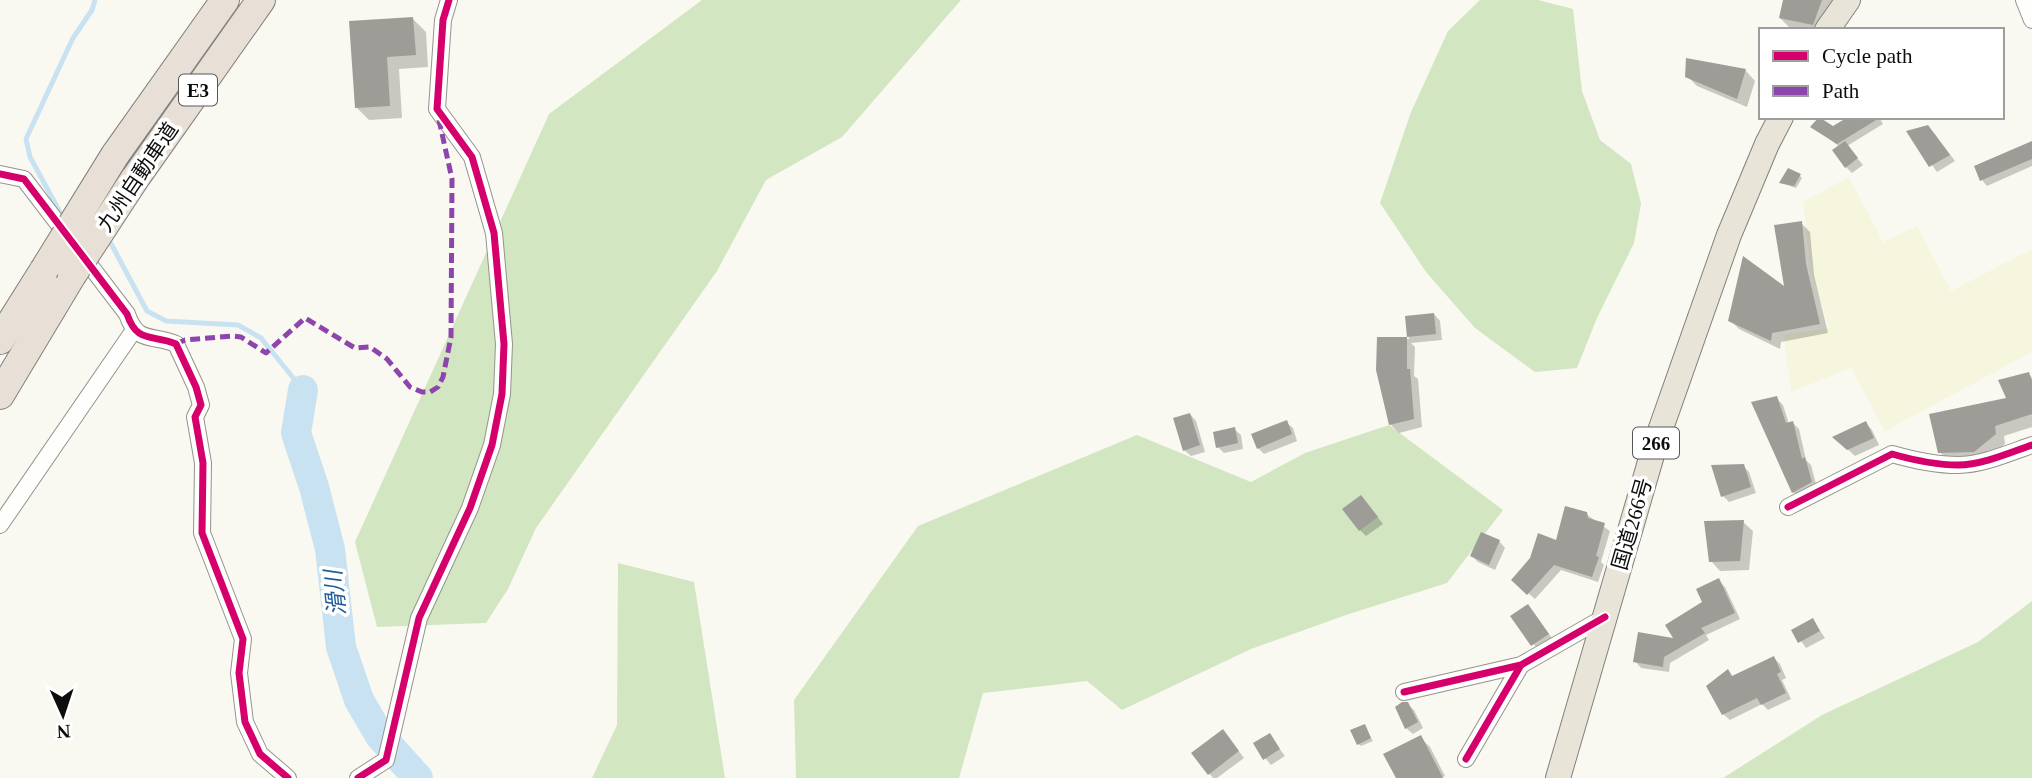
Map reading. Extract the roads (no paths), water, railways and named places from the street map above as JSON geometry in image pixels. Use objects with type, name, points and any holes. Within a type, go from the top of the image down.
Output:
[{"type":"highway","name":"九州自動車道","points":[[0,340],[115,155],[225,0]]},
{"type":"highway","name":"九州自動車道","points":[[0,395],[72,275],[134,180],[261,0]]},
{"type":"highway","points":[[1828,28],[1847,0]]},
{"type":"highway","name":"国道266号","points":[[1558,778],[1654,448],[1716,272],[1767,144],[1780,119]]},
{"type":"street","points":[[358,778],[386,760],[419,618],[470,508],[492,445],[502,394],[503,344],[494,233],[472,157],[437,109],[443,20],[449,0]]},
{"type":"street","points":[[2024,0],[2032,20]]},
{"type":"street","points":[[0,174],[24,178],[127,314],[134,330],[146,337],[176,344],[196,387],[201,405],[195,417],[203,463],[202,533],[243,639],[239,673],[245,722],[260,754],[288,778]]},
{"type":"street","points":[[0,526],[134,330]]},
{"type":"street","points":[[1788,507],[1892,454],[1914,460],[1959,465],[2004,455],[2032,445]]},
{"type":"street","points":[[1404,692],[1521,665],[1605,617]]},
{"type":"street","points":[[1521,665],[1493,716],[1466,758],[1473,747],[1521,665]]},
{"type":"waterway","points":[[62,216],[30,157],[26,139],[73,38],[92,10],[95,0]]},
{"type":"waterway","points":[[108,238],[147,311],[166,321],[238,325],[261,338],[303,390]]},
{"type":"waterway","name":"滑川","points":[[303,390],[296,433],[330,549],[341,647],[359,700],[380,736],[418,778]]}]
